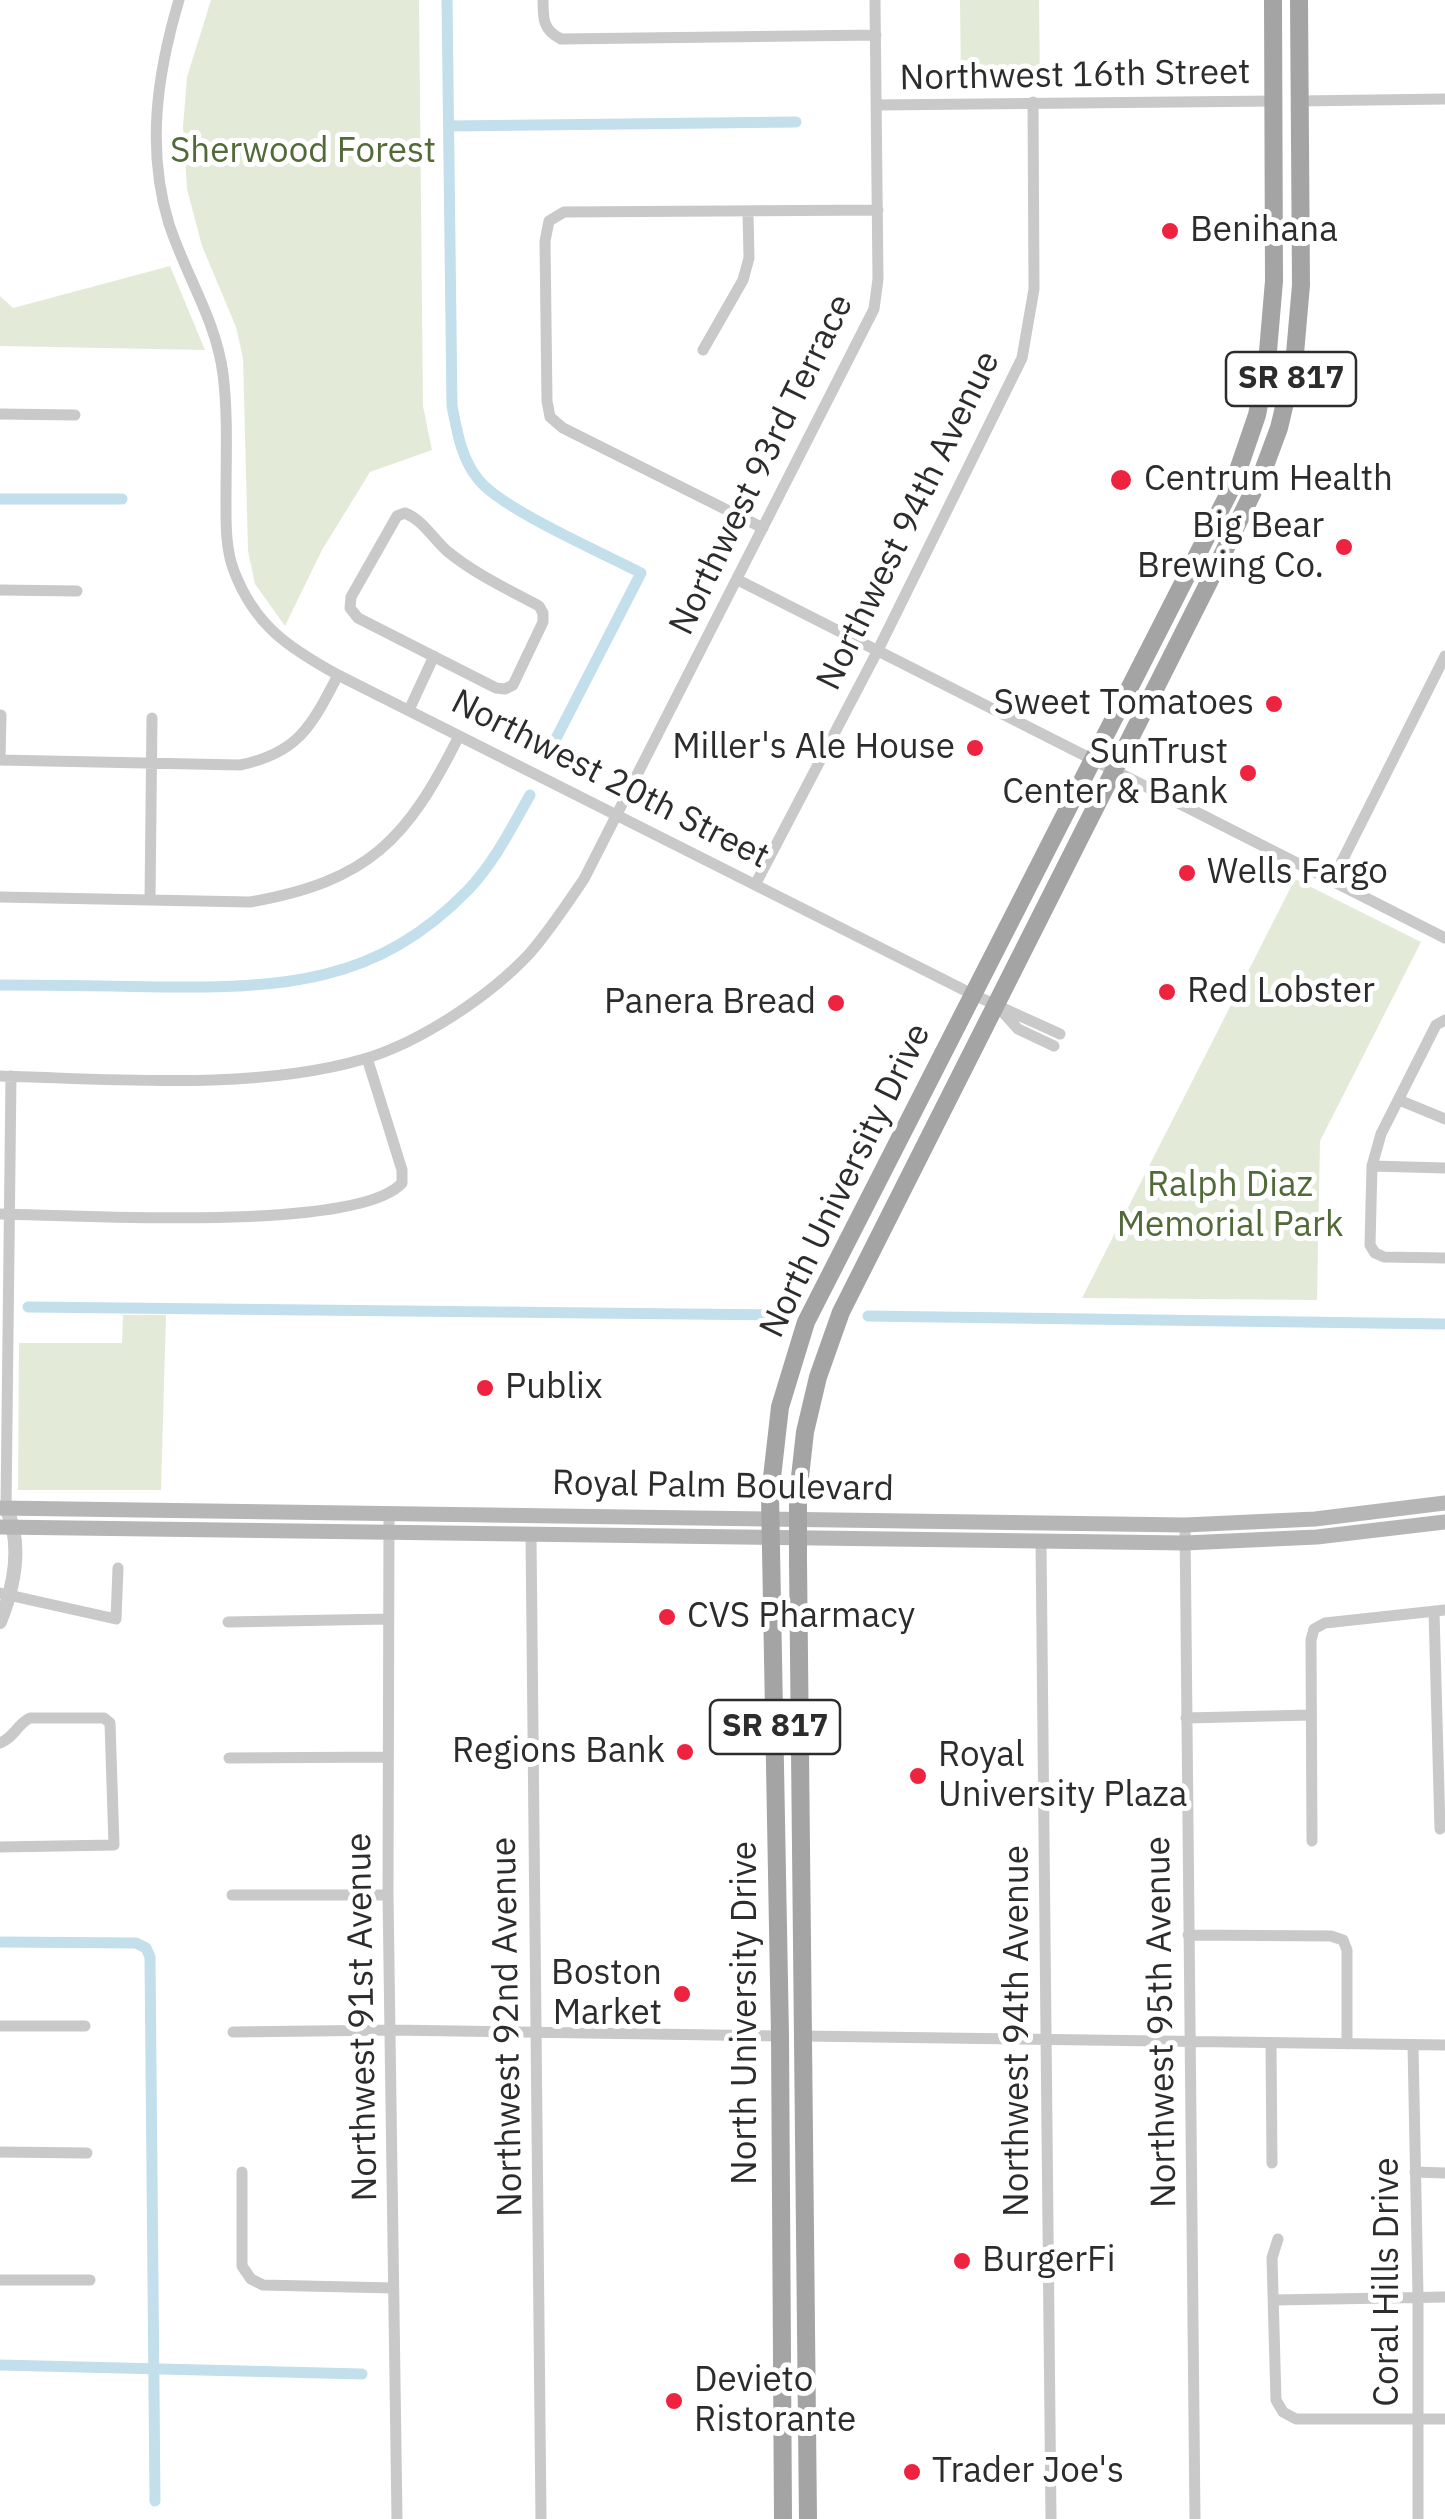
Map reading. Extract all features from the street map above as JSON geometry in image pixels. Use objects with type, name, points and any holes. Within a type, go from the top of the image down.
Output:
[{"type":"main road","name":"North University Drive","points":[[783,2519],[771,1539],[775,1430],[799,1340],[1233,486],[1257,415],[1267,362],[1274,280],[1272,0]]},
{"type":"main road","name":"North University Drive","points":[[808,2519],[798,1539],[805,1432],[818,1377],[841,1312],[1236,528],[1278,428],[1294,365],[1301,285],[1298,0]]},
{"type":"main road","points":[[1273,42],[1286,88],[1299,101]]},
{"type":"main road","points":[[1274,101],[1290,114],[1300,172]]},
{"type":"main road","points":[[1257,415],[1256,456],[1263,471]]},
{"type":"main road","points":[[1236,528],[1248,482],[1242,460]]},
{"type":"main road","points":[[892,1154],[898,1172],[893,1208]]},
{"type":"main road","name":"Royal Palm Boulevard","points":[[4,1519],[389,1514],[1184,1524],[1315,1519],[1445,1503]]},
{"type":"main road","name":"Royal Palm Boulevard","points":[[4,1519],[389,1533],[1041,1542],[1317,1538],[1445,1522]]},
{"type":"main road","points":[[984,1541],[1022,1520]]},
{"type":"main road","points":[[779,1981],[791,2027],[803,2036]]},
{"type":"main road","points":[[780,2036],[794,2052],[804,2100]]},
{"type":"street","name":"Northwest 20th Street","points":[[179,0],[163,56],[157,96],[159,178],[169,224],[219,345],[226,397],[226,533],[232,569],[267,628],[293,650],[338,675],[974,995],[1060,1034]]},
{"type":"street","name":"Northwest 16th Street","points":[[543,0],[543,19],[550,33],[561,39],[876,35]]},
{"type":"street","name":"Northwest 93rd Terrace","points":[[5,1076],[232,1079],[276,1076],[367,1058],[460,1011],[528,954],[584,879],[874,309],[878,279],[876,0]]},
{"type":"street","name":"Northwest 16th Street","points":[[1299,101],[1445,99]]},
{"type":"street","name":"Northwest 16th Street","points":[[877,105],[1274,101]]},
{"type":"street","name":"Northwest 94th Avenue","points":[[755,884],[878,650],[1022,358],[1034,289],[1032,102]]},
{"type":"street","points":[[763,528],[563,428],[550,417],[544,240],[550,221],[564,212],[878,210]]},
{"type":"street","points":[[703,350],[743,280],[748,258],[748,212]]},
{"type":"street","points":[[0,414],[75,416]]},
{"type":"street","points":[[405,513],[484,578],[544,612],[544,622],[513,685],[506,689],[496,688],[434,656],[358,618],[350,608],[351,597],[388,532],[398,516],[405,513]]},
{"type":"street","points":[[738,580],[1445,938]]},
{"type":"street","points":[[0,590],[77,591]]},
{"type":"street","points":[[409,710],[434,656]]},
{"type":"street","points":[[1332,881],[1445,656]]},
{"type":"street","points":[[1,715],[0,760],[240,764],[267,760],[290,747],[310,727],[338,675]]},
{"type":"street","points":[[150,899],[152,718]]},
{"type":"street","points":[[0,897],[250,902],[288,895],[352,870],[404,828],[428,796],[459,736]]},
{"type":"street","name":"Northwest 20th Street","points":[[995,1004],[1018,1029],[1054,1046]]},
{"type":"street","points":[[1445,1020],[1436,1026],[1382,1134],[1372,1166],[1370,1245],[1384,1258],[1445,1258]]},
{"type":"street","points":[[4,1214],[266,1218],[379,1198],[402,1183],[402,1170],[367,1058]]},
{"type":"street","points":[[0,1622],[5,1594],[5,1076]]},
{"type":"street","points":[[1399,1100],[1445,1119]]},
{"type":"street","points":[[1372,1166],[1445,1168]]},
{"type":"street","name":"Northwest 91st Avenue","points":[[389,1514],[388,1895],[398,2519]]},
{"type":"street","name":"Northwest 95th Avenue","points":[[1184,1524],[1195,2519]]},
{"type":"street","name":"Northwest 92nd Avenue","points":[[530,1535],[541,2519]]},
{"type":"street","name":"Northwest 94th Avenue","points":[[1041,1542],[1051,2519]]},
{"type":"street","points":[[5,1594],[116,1619],[118,1568]]},
{"type":"street","points":[[1312,1841],[1314,1630],[1325,1623],[1440,1610],[1440,1829]]},
{"type":"street","points":[[228,1622],[388,1619]]},
{"type":"street","points":[[1186,1718],[1312,1715]]},
{"type":"street","points":[[0,1743],[9,1740],[21,1722],[30,1718],[104,1718],[110,1723],[114,1846],[0,1847]]},
{"type":"street","points":[[229,1758],[388,1757]]},
{"type":"street","points":[[232,1895],[388,1895]]},
{"type":"street","points":[[1188,1935],[1332,1936],[1343,1940],[1347,1950],[1347,2044]]},
{"type":"street","points":[[0,2026],[84,2026]]},
{"type":"street","points":[[233,2032],[392,2030],[780,2036]]},
{"type":"street","points":[[803,2036],[1445,2045]]},
{"type":"street","points":[[1271,2044],[1272,2162]]},
{"type":"street","name":"Coral Hills Drive","points":[[1413,2045],[1418,2519]]},
{"type":"street","points":[[0,2152],[87,2153]]},
{"type":"street","points":[[242,2172],[242,2266],[250,2279],[263,2284],[393,2288]]},
{"type":"street","points":[[1415,2172],[1445,2173]]},
{"type":"street","points":[[1278,2238],[1272,2258],[1276,2400],[1283,2412],[1296,2418],[1445,2419]]},
{"type":"street","points":[[0,2280],[90,2280]]},
{"type":"street","points":[[1274,2300],[1445,2297]]},
{"type":"green space","name":"Sherwood Forest","points":[[211,0],[419,0],[423,406],[432,450],[370,472],[322,550],[285,626],[255,584],[248,551],[243,358],[236,327],[202,246],[187,189],[183,127],[187,77]]},
{"type":"green space","points":[[960,0],[1039,0],[1040,82],[961,83]]},
{"type":"green space","name":"Sherwood Forest","points":[[170,266],[205,350],[0,346],[0,296],[13,308]]},
{"type":"green space","name":"Ralph Diaz Memorial Park","points":[[1295,879],[1421,942],[1320,1141],[1317,1300],[1082,1298]]},
{"type":"green space","points":[[123,1315],[166,1315],[161,1490],[18,1490],[19,1343],[122,1343]]},
{"type":"waterway","points":[[447,0],[452,406],[464,453],[478,479],[508,504],[641,573],[547,756]]},
{"type":"waterway","points":[[449,126],[796,122]]},
{"type":"waterway","points":[[0,499],[122,499]]},
{"type":"waterway","points":[[0,985],[247,985],[287,982],[363,962],[399,945],[434,921],[468,890],[494,857],[530,795]]},
{"type":"waterway","points":[[28,1307],[780,1315]]},
{"type":"waterway","points":[[868,1316],[1445,1324]]},
{"type":"waterway","points":[[0,1942],[136,1943],[146,1948],[150,1957],[155,2501]]},
{"type":"waterway","points":[[0,2365],[362,2374]]},
{"type":"place","name":"Benihana","points":[[1170,231]]},
{"type":"place","name":"Centrum Health","points":[[1121,480]]},
{"type":"place","name":"Big Bear Brewing Co.","points":[[1344,547]]},
{"type":"place","name":"Sweet Tomatoes","points":[[1274,704]]},
{"type":"place","name":"Miller's Ale House","points":[[975,748]]},
{"type":"place","name":"SunTrust Center & Bank","points":[[1248,773]]},
{"type":"place","name":"Wells Fargo","points":[[1187,873]]},
{"type":"place","name":"Red Lobster","points":[[1167,992]]},
{"type":"place","name":"Panera Bread","points":[[836,1003]]},
{"type":"place","name":"Publix","points":[[485,1388]]},
{"type":"place","name":"CVS Pharmacy","points":[[667,1617]]},
{"type":"place","name":"Regions Bank","points":[[685,1752]]},
{"type":"place","name":"Royal University Plaza","points":[[918,1776]]},
{"type":"place","name":"Boston Market","points":[[682,1994]]},
{"type":"place","name":"BurgerFi","points":[[962,2261]]},
{"type":"place","name":"Devieto Ristorante","points":[[674,2401]]},
{"type":"place","name":"Trader Joe's","points":[[912,2472]]}]
